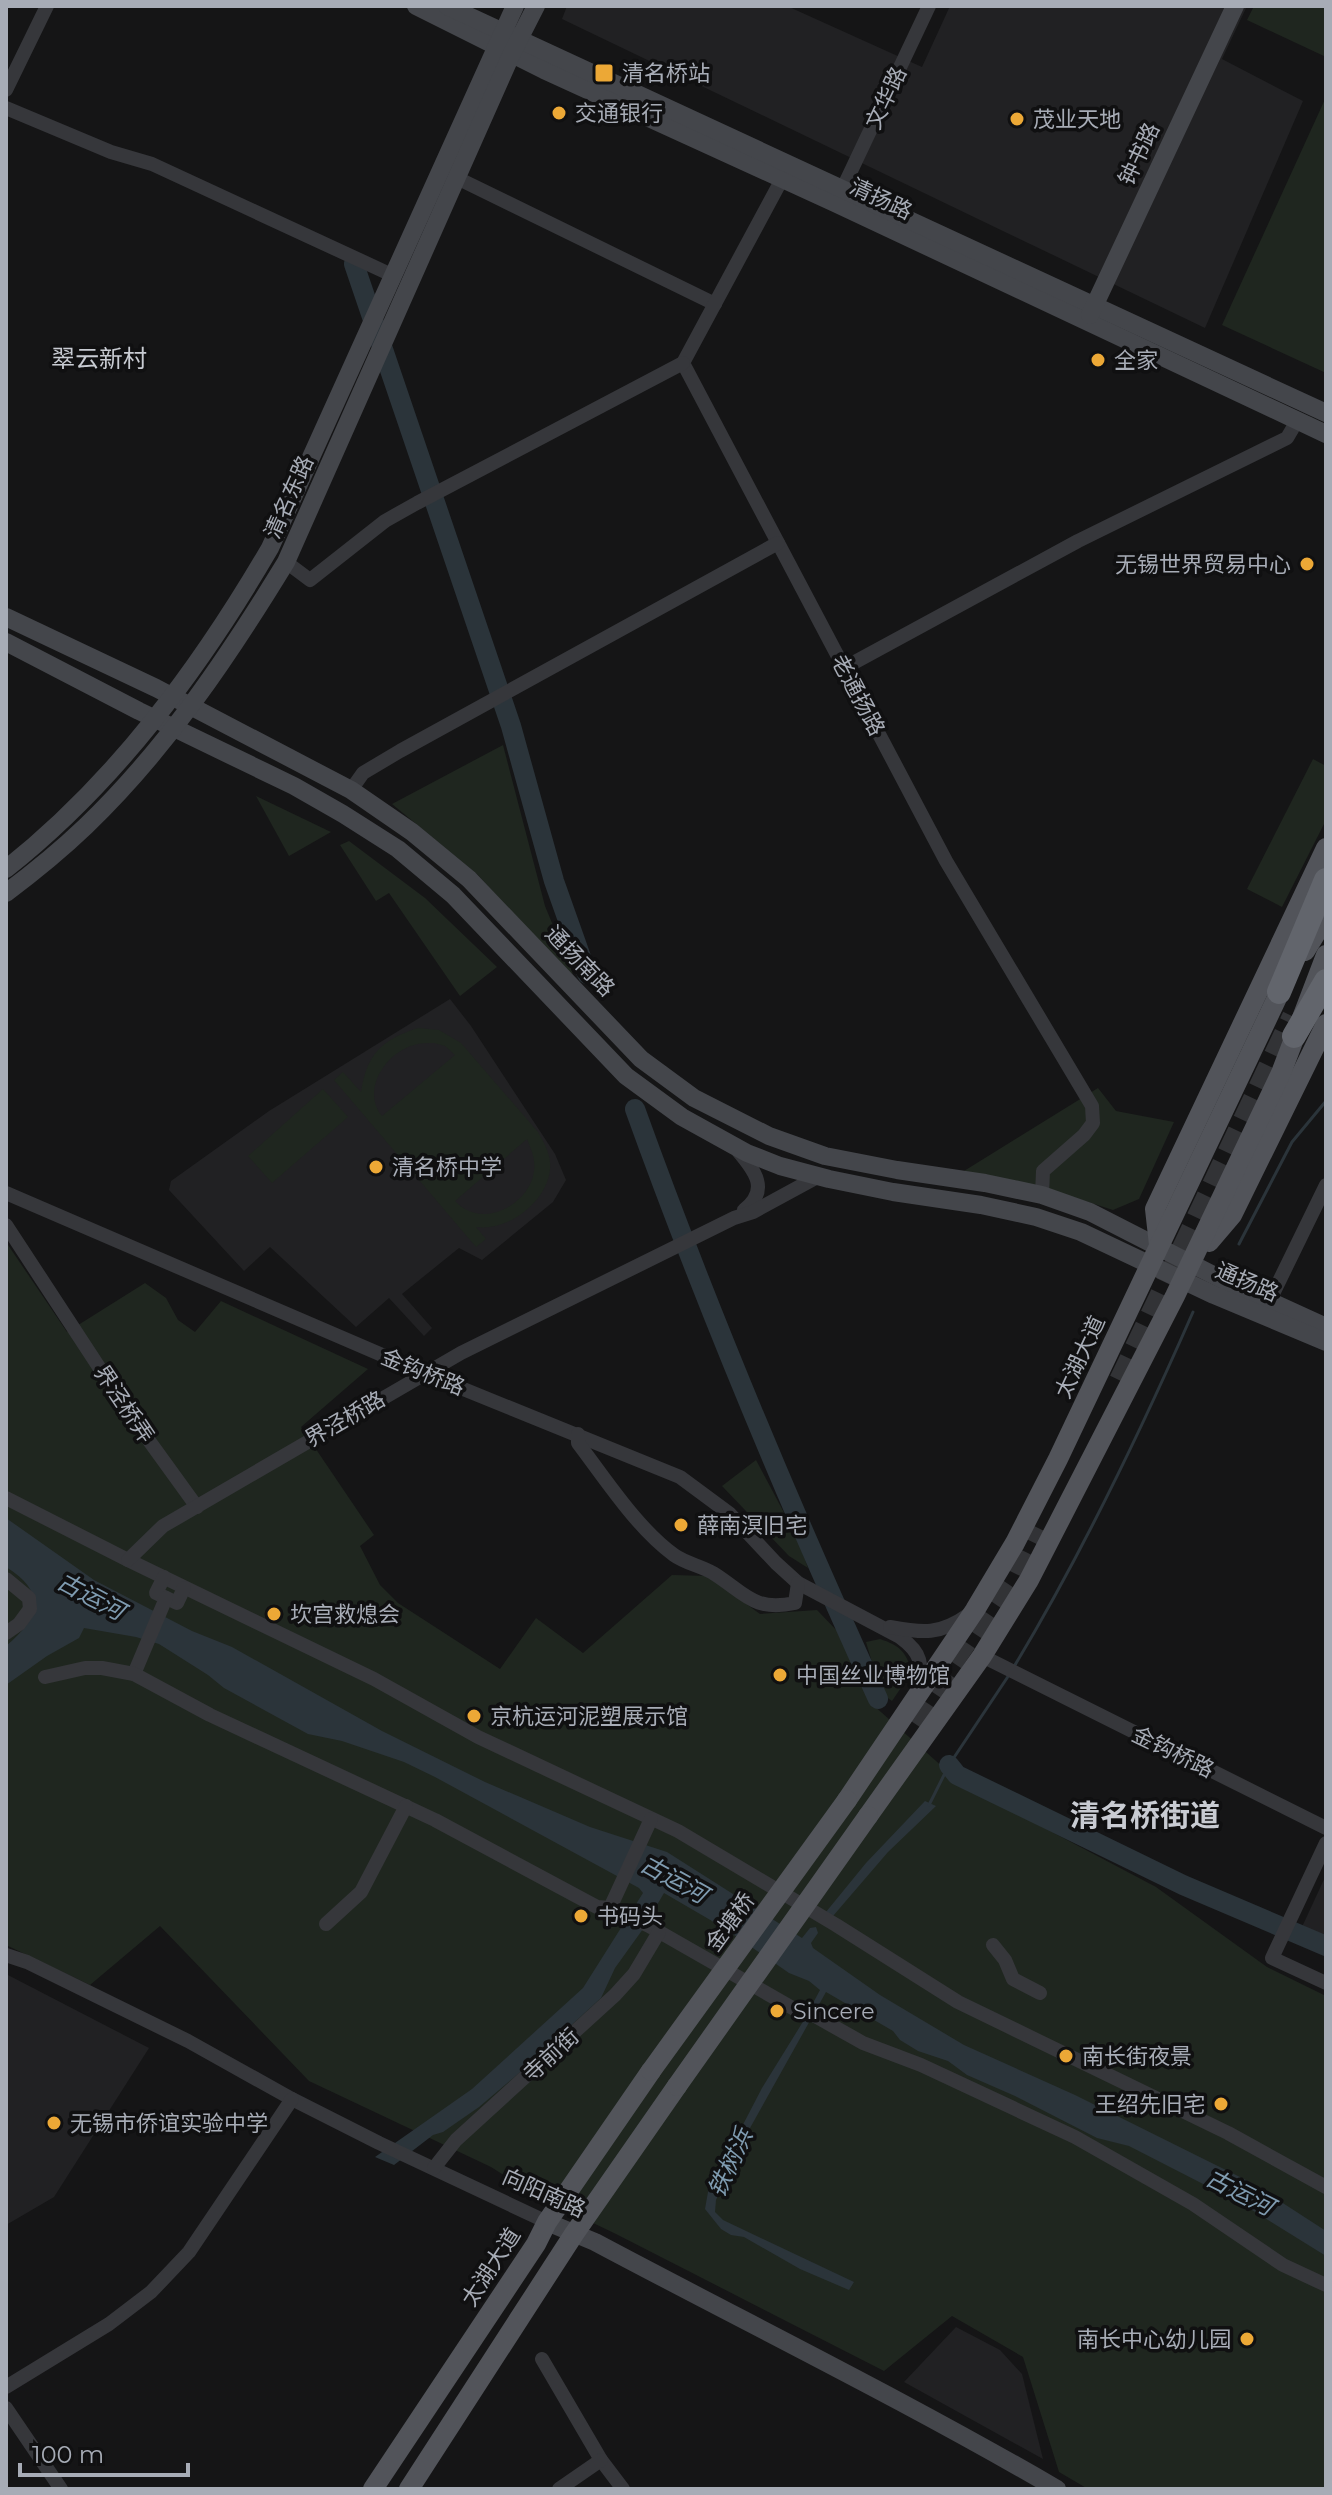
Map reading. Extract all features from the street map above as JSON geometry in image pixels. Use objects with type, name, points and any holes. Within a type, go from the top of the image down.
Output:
[{"type":"highway","points":[[1279,992],[1326,880]]},
{"type":"highway","points":[[1294,1036],[1326,981]]},
{"type":"main road","name":"清扬路","points":[[416,6],[507,42],[842,190],[1326,434]]},
{"type":"main road","name":"清扬路","points":[[447,6],[507,42],[544,70],[782,179],[1326,413]]},
{"type":"main road","points":[[507,42],[515,6]]},
{"type":"main road","points":[[507,42],[536,6]]},
{"type":"main road","name":"钟书路","points":[[1090,314],[1235,6]]},
{"type":"main road","name":"清名东路","points":[[6,893],[86,826],[174,728],[253,617],[286,562],[457,178],[507,42]]},
{"type":"main road","name":"清名东路","points":[[6,869],[42,840],[106,777],[154,719],[237,605],[270,548],[384,297],[507,42]]},
{"type":"main road","name":"通扬南路","points":[[6,617],[191,706],[351,790],[412,832],[469,879],[641,1059],[694,1098],[769,1136],[825,1156],[1042,1195],[1090,1212],[1154,1256]]},
{"type":"main road","name":"通扬南路","points":[[6,642],[154,719],[294,786],[398,849],[453,895],[626,1076],[682,1117],[733,1145],[780,1166],[893,1192],[1036,1217],[1154,1256]]},
{"type":"main road","points":[[1154,1256],[1155,1209],[1326,848]]},
{"type":"main road","name":"太湖大道","points":[[847,1800],[975,1610],[1015,1543],[1279,992],[1326,917]]},
{"type":"main road","points":[[409,2489],[574,2234],[982,1656],[1029,1580],[1187,1272],[1281,1073],[1326,955]]},
{"type":"main road","points":[[1281,1073],[1326,1011]]},
{"type":"main road","points":[[1187,1272],[1232,1215],[1326,1024]]},
{"type":"main road","name":"通扬路","points":[[1154,1256],[1326,1342]]},
{"type":"main road","name":"通扬路","points":[[1187,1272],[1326,1327]]},
{"type":"main road","name":"金塘桥","points":[[651,2071],[847,1800]]},
{"type":"main road","name":"太湖大道","points":[[373,2489],[536,2244],[547,2222],[651,2071]]},
{"type":"main road","name":"向阳南路","points":[[547,2222],[586,2238],[886,2393],[1057,2489]]},
{"type":"street","points":[[6,90],[47,6]]},
{"type":"street","name":"文华路","points":[[842,190],[929,6]]},
{"type":"street","points":[[6,108],[111,152],[152,164],[394,276]]},
{"type":"street","points":[[457,178],[715,304]]},
{"type":"street","points":[[286,562],[310,580],[385,521],[683,363],[782,179]]},
{"type":"street","name":"老通扬路","points":[[683,363],[946,861],[1092,1106],[1093,1123],[1084,1135],[1043,1171],[1042,1195]]},
{"type":"street","points":[[844,668],[1078,541],[1287,438],[1297,421]]},
{"type":"street","points":[[351,790],[363,773],[778,543]]},
{"type":"street","points":[[733,1145],[757,1177],[759,1191],[754,1203],[734,1218]]},
{"type":"street","points":[[734,1218],[753,1212],[819,1176]]},
{"type":"street","points":[[1269,1302],[1326,1185]]},
{"type":"street","name":"金钩桥路","points":[[6,1193],[424,1373],[680,1477],[730,1514],[798,1583],[915,1648],[921,1668],[917,1696]]},
{"type":"street","name":"界泾桥路","points":[[197,1507],[496,1334],[734,1218]]},
{"type":"street","name":"界泾桥弄","points":[[6,1225],[129,1413],[197,1507]]},
{"type":"street","points":[[578,1434],[578,1443],[622,1501],[658,1542],[677,1558],[711,1572],[753,1602],[764,1606],[795,1603],[798,1583]]},
{"type":"street","points":[[6,1498],[374,1679],[478,1737],[678,1831],[958,2002],[1228,2133],[1326,2187]]},
{"type":"street","points":[[128,1560],[163,1526],[197,1507]]},
{"type":"street","points":[[134,1674],[167,1598],[164,1577]]},
{"type":"street","points":[[6,1579],[29,1598],[30,1609],[6,1633]]},
{"type":"street","points":[[167,1598],[184,1588]]},
{"type":"street","points":[[870,1623],[918,1632],[937,1631],[954,1625],[975,1610]]},
{"type":"street","name":"金钩桥路","points":[[982,1656],[1326,1828]]},
{"type":"street","points":[[45,1677],[85,1668],[134,1674],[210,1715],[406,1806],[597,1907],[613,1901],[651,1819]]},
{"type":"street","points":[[326,1924],[361,1892],[406,1806]]},
{"type":"street","points":[[1326,1843],[1272,1958],[1326,1983]]},
{"type":"street","points":[[613,1901],[625,1915],[796,2010],[1075,2137],[1193,2204],[1283,2265],[1326,2285]]},
{"type":"street","name":"寺前街","points":[[430,2166],[615,1995],[634,1974],[654,1929]]},
{"type":"street","points":[[993,1945],[1005,1960],[1013,1979],[1040,1993]]},
{"type":"street","name":"向阳南路","points":[[6,1955],[27,1962],[188,2041],[379,2143],[547,2222]]},
{"type":"street","points":[[6,2387],[109,2324],[151,2292],[189,2252],[292,2099]]},
{"type":"street","points":[[542,2359],[601,2460],[623,2489]]},
{"type":"street","points":[[6,2408],[61,2489]]},
{"type":"street","points":[[559,2489],[601,2460]]},
{"type":"shaded area","points":[[567,6],[787,6],[922,67],[950,6],[1247,6],[1222,59],[1303,101],[1205,328],[562,19]]},
{"type":"shaded area","points":[[1254,6],[1326,6],[1326,57],[1247,20]]},
{"type":"shaded area","points":[[1326,97],[1326,373],[1222,325]]},
{"type":"shaded area","points":[[503,745],[545,906],[573,974],[560,968],[478,875],[392,804]]},
{"type":"shaded area","points":[[1313,759],[1326,766],[1326,820],[1282,907],[1247,889]]},
{"type":"shaded area","points":[[256,796],[331,832],[289,856]]},
{"type":"shaded area","points":[[349,841],[425,898],[497,967],[460,996],[389,893],[376,901],[340,845]]},
{"type":"shaded area","name":"清名桥中学","points":[[450,999],[555,1154],[566,1180],[553,1202],[482,1260],[459,1248],[402,1294],[432,1328],[424,1336],[389,1298],[356,1327],[270,1247],[244,1271],[169,1190],[171,1181],[269,1111]]},
{"type":"shaded area","points":[[418,1028],[439,1030],[461,1043],[538,1132],[546,1146],[550,1162],[545,1188],[516,1218],[503,1224],[476,1227],[486,1239],[476,1247],[334,1080],[343,1072],[361,1092],[367,1068],[378,1050],[394,1038]],"holes":[[[416,1044],[445,1046],[455,1055],[382,1116],[374,1095],[379,1074],[386,1064],[403,1049]],[[527,1139],[534,1159],[534,1171],[531,1182],[518,1200],[498,1212],[487,1214],[465,1209],[455,1201]]]},
{"type":"shaded area","points":[[1098,1088],[1116,1111],[1174,1122],[1139,1199],[1113,1210],[1063,1194],[964,1171]]},
{"type":"shaded area","points":[[323,1089],[348,1117],[272,1183],[248,1156]]},
{"type":"shaded area","points":[[6,1242],[67,1332],[145,1283],[166,1298],[178,1320],[195,1332],[221,1301],[368,1369],[301,1427],[374,1535],[360,1546],[380,1585],[398,1603],[500,1669],[536,1618],[583,1653],[672,1575],[708,1576],[760,1614],[817,1610],[841,1635],[872,1704],[963,1785],[1156,1887],[1267,1967],[1326,1996],[1326,2489],[1088,2489],[1059,2472],[1023,2357],[952,2316],[884,2371],[537,2196],[491,2167],[309,2081],[160,1926],[90,1985],[6,1945]]},
{"type":"shaded area","points":[[756,1460],[797,1537],[808,1568],[789,1556],[722,1486]]},
{"type":"shaded area","points":[[880,1639],[902,1651],[911,1673],[892,1701],[881,1693],[866,1642]]},
{"type":"shaded area","points":[[1326,1875],[1326,1936],[1302,1927]]},
{"type":"shaded area","name":"无锡市侨谊实验中学","points":[[6,1974],[149,2048],[54,2197],[6,2225]]},
{"type":"shaded area","points":[[956,2327],[1000,2350],[1022,2374],[1043,2459],[904,2382]]},
{"type":"water","points":[[6,1518],[94,1580],[192,1631],[232,1647],[382,1731],[485,1782],[590,1827],[667,1852],[802,1938],[810,1928],[816,1927],[818,1933],[811,1943],[813,1948],[880,1995],[964,2045],[1075,2095],[1252,2183],[1326,2231],[1326,2256],[1220,2190],[1129,2146],[1097,2138],[967,2075],[948,2061],[918,2051],[900,2040],[893,2031],[826,1992],[745,2137],[747,2139],[716,2200],[715,2212],[723,2220],[854,2282],[849,2290],[800,2269],[744,2237],[731,2235],[721,2229],[705,2209],[708,2192],[762,2088],[820,1990],[664,1893],[615,1968],[601,1998],[518,2074],[479,2107],[443,2132],[433,2135],[394,2165],[375,2157],[472,2089],[583,1988],[643,1893],[639,1888],[404,1762],[342,1741],[308,1734],[224,1688],[159,1644],[84,1628],[79,1638],[6,1685],[6,1646],[26,1625],[34,1605],[28,1586],[6,1567]]},
{"type":"water","points":[[925,1801],[936,1806],[888,1852],[833,1916],[826,1912],[866,1863]]},
{"type":"waterway","points":[[354,264],[511,726],[554,881],[587,974]]},
{"type":"waterway","points":[[1239,1244],[1292,1142],[1326,1101]]},
{"type":"waterway","points":[[635,1109],[750,1407],[878,1699]]},
{"type":"waterway","points":[[1015,1665],[1110,1492],[1193,1312]]},
{"type":"waterway","points":[[929,1805],[949,1765],[1009,1675]]},
{"type":"waterway","points":[[949,1765],[957,1775],[1183,1885],[1326,1946]]},
{"type":"tunnel","points":[[1121,1381],[1294,1017]]},
{"type":"tunnel","points":[[911,1721],[1010,1575],[1034,1526]]},
{"type":"place","name":"清名桥站","points":[[604,73]]},
{"type":"place","name":"交通银行","points":[[559,113]]},
{"type":"place","name":"茂业天地","points":[[1017,119]]},
{"type":"place","name":"全家","points":[[1098,360]]},
{"type":"place","name":"无锡世界贸易中心","points":[[1307,564]]},
{"type":"place","name":"清名桥中学","points":[[376,1167]]},
{"type":"place","name":"薛南溟旧宅","points":[[681,1525]]},
{"type":"place","name":"坎宫救熄会","points":[[274,1614]]},
{"type":"place","name":"中国丝业博物馆","points":[[780,1675]]},
{"type":"place","name":"京杭运河泥塑展示馆","points":[[474,1716]]},
{"type":"place","name":"书码头","points":[[581,1916]]},
{"type":"place","name":"Sincere","points":[[777,2011]]},
{"type":"place","name":"南长街夜景","points":[[1066,2056]]},
{"type":"place","name":"王绍先旧宅","points":[[1221,2104]]},
{"type":"place","name":"无锡市侨谊实验中学","points":[[54,2123]]},
{"type":"place","name":"南长中心幼儿园","points":[[1247,2339]]},
{"type":"district","name":"翠云新村","points":[[99,358]]},
{"type":"district","name":"清名桥街道","points":[[1145,1815]]},
{"type":"water label","name":"古运河","points":[[91,1596]]},
{"type":"water label","name":"古运河","points":[[674,1879]]},
{"type":"water label","name":"铁树浜","points":[[730,2163]]},
{"type":"water label","name":"古运河","points":[[1240,2192]]}]
